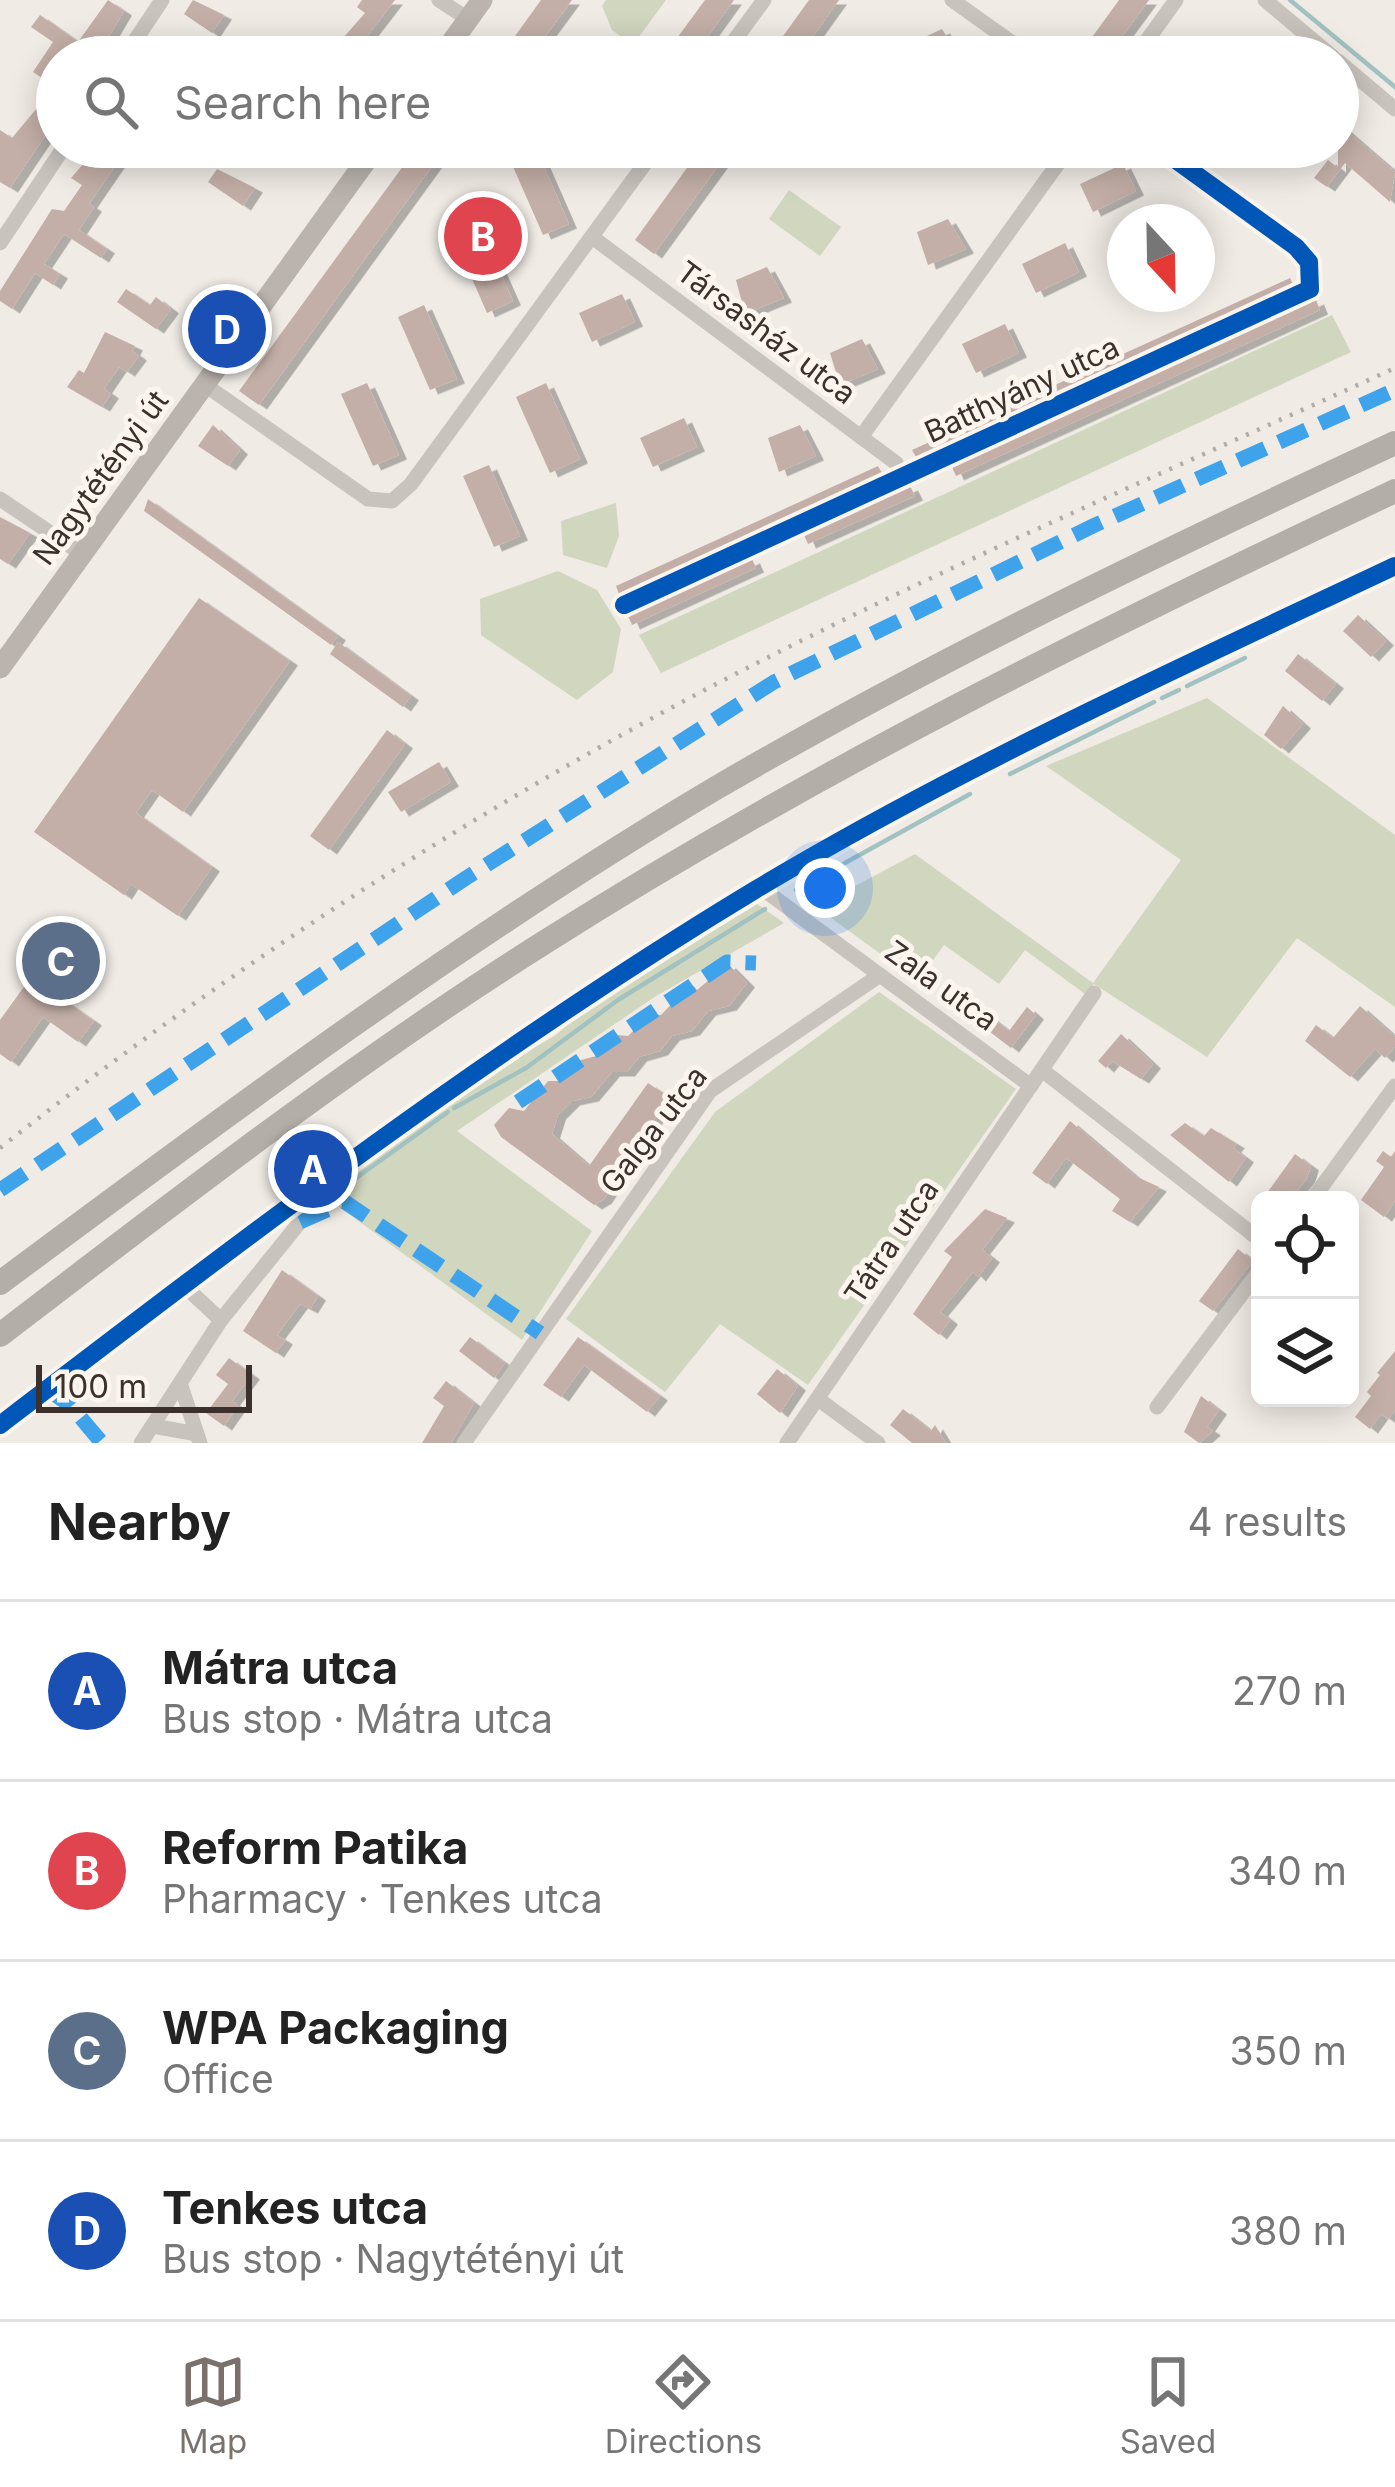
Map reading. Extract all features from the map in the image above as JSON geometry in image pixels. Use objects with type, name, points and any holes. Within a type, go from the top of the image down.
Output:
[{"type":"highway","points":[[0,1283],[428,973],[713,790],[1027,620],[1395,443]]},
{"type":"highway","points":[[0,1335],[379,1054],[631,889],[985,690],[1395,491]]},
{"type":"main road","points":[[456,36],[482,0]]},
{"type":"main road","name":"Nagytétényi út","points":[[0,668],[361,168]]},
{"type":"street","points":[[138,36],[162,0]]},
{"type":"street","points":[[439,0],[468,19]]},
{"type":"street","points":[[737,36],[764,0]]},
{"type":"street","points":[[952,0],[1003,36]]},
{"type":"street","points":[[1150,36],[1176,0]]},
{"type":"street","points":[[1265,0],[1308,36]]},
{"type":"street","points":[[1359,79],[1395,110]]},
{"type":"street","points":[[0,243],[50,168]]},
{"type":"street","points":[[205,385],[368,499],[392,500],[411,484],[642,168]]},
{"type":"street","name":"Batthyány utca","points":[[861,437],[1055,168]]},
{"type":"street","name":"Batthyány utca","points":[[625,605],[1310,289],[1309,262],[1296,247],[1187,168]]},
{"type":"street","name":"Társasház utca","points":[[592,237],[861,437],[896,464],[903,476]]},
{"type":"street","points":[[0,500],[82,554]]},
{"type":"street","points":[[0,1425],[439,1094],[760,887],[978,767],[1395,566]]},
{"type":"street","name":"Zala utca","points":[[760,887],[1031,1086]]},
{"type":"street","name":"Galga utca","points":[[464,1443],[710,1090],[880,975]]},
{"type":"street","points":[[1094,993],[1042,1070],[1251,1233]]},
{"type":"street","name":"Tátra utca","points":[[787,1443],[1042,1070]]},
{"type":"street","points":[[1319,1191],[1395,1086]]},
{"type":"street","points":[[141,1443],[220,1320],[300,1222]]},
{"type":"street","points":[[1157,1407],[1251,1282]]},
{"type":"street","points":[[183,1285],[220,1320]]},
{"type":"street","points":[[181,1386],[199,1438]]},
{"type":"street","points":[[818,1399],[878,1443]]},
{"type":"street","points":[[153,1426],[199,1438]]},
{"type":"green space","points":[[606,0],[666,0],[640,36],[620,36],[612,30],[602,6]]},
{"type":"green space","points":[[789,190],[841,227],[820,256],[769,219]]},
{"type":"green space","points":[[1332,315],[1351,352],[661,673],[639,635]]},
{"type":"green space","points":[[616,503],[619,536],[607,568],[563,555],[561,521]]},
{"type":"green space","points":[[558,571],[597,590],[621,629],[613,672],[577,700],[481,635],[480,599]]},
{"type":"green space","points":[[1207,698],[1395,835],[1395,1007],[1297,938],[1207,1057],[1094,984],[1085,994],[1025,950],[999,984],[944,945],[918,981],[816,907],[915,854],[1093,983],[1181,860],[1046,766]]},
{"type":"green space","points":[[757,904],[784,923],[656,996],[457,1131],[592,1231],[522,1340],[320,1193],[488,1074],[556,1035],[588,1006]]},
{"type":"green space","points":[[879,992],[1016,1089],[808,1385],[720,1324],[665,1392],[566,1319],[715,1112]]},
{"type":"building","points":[[108,0],[124,11],[109,36],[82,36]]},
{"type":"building","points":[[193,0],[224,15],[212,33],[184,14]]},
{"type":"building","points":[[362,0],[395,0],[367,36],[345,36],[365,13],[357,7]]},
{"type":"building","points":[[541,0],[572,0],[545,36],[515,36]]},
{"type":"building","points":[[705,0],[734,0],[708,36],[678,36]]},
{"type":"building","points":[[809,0],[839,0],[813,36],[783,36]]},
{"type":"building","points":[[1119,0],[1149,0],[1122,36],[1093,36]]},
{"type":"building","points":[[40,15],[70,36],[44,36],[31,27]]},
{"type":"building","points":[[36,109],[36,149],[10,188],[0,182],[0,130],[12,138]]},
{"type":"building","points":[[1359,141],[1395,172],[1390,202],[1351,168],[1359,168]]},
{"type":"building","points":[[80,168],[114,168],[89,204],[94,207],[79,230],[107,249],[101,258],[64,234],[44,264],[60,274],[53,285],[35,273],[12,309],[0,301],[0,291],[52,209],[64,211],[82,185],[71,178]]},
{"type":"building","points":[[402,168],[431,168],[259,405],[239,391]]},
{"type":"building","points":[[514,168],[544,168],[569,224],[543,235]]},
{"type":"building","points":[[687,168],[717,168],[654,254],[635,240]]},
{"type":"building","points":[[1125,168],[1136,191],[1093,212],[1080,184]]},
{"type":"building","points":[[1322,168],[1341,168],[1327,187],[1314,178]]},
{"type":"building","points":[[217,169],[255,188],[243,206],[208,182]]},
{"type":"building","points":[[948,219],[966,249],[928,265],[917,232]]},
{"type":"building","points":[[481,229],[513,301],[487,313],[455,240]]},
{"type":"building","points":[[1065,243],[1079,272],[1036,293],[1022,264]]},
{"type":"building","points":[[767,267],[784,298],[745,314],[736,280]]},
{"type":"building","points":[[1290,278],[1293,284],[916,457],[912,450]]},
{"type":"building","points":[[126,289],[150,305],[156,297],[171,309],[156,329],[117,302]]},
{"type":"building","points":[[622,294],[635,322],[592,342],[579,313]]},
{"type":"building","points":[[1316,300],[1320,310],[956,476],[952,467]]},
{"type":"building","points":[[424,305],[457,379],[430,390],[398,317]]},
{"type":"building","points":[[1005,324],[1019,353],[976,373],[962,344]]},
{"type":"building","points":[[105,332],[135,346],[132,351],[139,356],[127,372],[119,367],[104,389],[111,394],[102,407],[67,387],[79,370],[84,373]]},
{"type":"building","points":[[862,339],[878,369],[840,385],[830,353]]},
{"type":"building","points":[[367,383],[399,455],[373,466],[341,394]]},
{"type":"building","points":[[546,383],[580,459],[550,473],[516,397]]},
{"type":"building","points":[[684,418],[697,447],[653,467],[640,438]]},
{"type":"building","points":[[213,425],[240,450],[228,466],[198,446]]},
{"type":"building","points":[[800,425],[816,456],[779,472],[768,438]]},
{"type":"building","points":[[489,465],[520,536],[494,547],[463,476]]},
{"type":"building","points":[[878,466],[882,473],[619,594],[616,586]]},
{"type":"building","points":[[910,486],[915,496],[808,544],[804,535]]},
{"type":"building","points":[[148,499],[338,636],[331,645],[144,511]]},
{"type":"building","points":[[0,517],[30,533],[8,564],[0,559]]},
{"type":"building","points":[[752,559],[756,568],[632,625],[628,616]]},
{"type":"building","points":[[199,598],[290,661],[183,812],[152,790],[136,813],[212,867],[178,916],[131,884],[124,895],[34,832]]},
{"type":"building","points":[[1358,615],[1386,641],[1371,657],[1343,631]]},
{"type":"building","points":[[338,642],[411,696],[403,707],[330,654]]},
{"type":"building","points":[[1298,654],[1336,684],[1322,701],[1285,671]]},
{"type":"building","points":[[1283,706],[1303,724],[1281,749],[1264,735]]},
{"type":"building","points":[[387,730],[405,744],[329,850],[310,836]]},
{"type":"building","points":[[439,762],[451,782],[401,812],[388,792]]},
{"type":"building","points":[[728,964],[747,983],[729,1006],[708,1011],[692,1031],[672,1036],[660,1051],[639,1057],[627,1072],[612,1072],[591,1097],[572,1101],[558,1115],[552,1134],[589,1166],[648,1083],[669,1097],[604,1199],[594,1205],[501,1137],[494,1125],[509,1108],[524,1111],[548,1081],[560,1081],[581,1060],[596,1056],[617,1035],[628,1036],[650,1014],[661,1015],[682,993],[694,986],[697,990]]},
{"type":"building","points":[[31,977],[94,1021],[78,1042],[43,1017],[11,1062],[0,1054],[0,1020]]},
{"type":"building","points":[[968,1000],[1009,1031],[1027,1007],[1036,1015],[1011,1048],[960,1009]]},
{"type":"building","points":[[1360,1006],[1395,1037],[1395,1047],[1385,1058],[1375,1049],[1350,1077],[1305,1041],[1316,1025],[1333,1038]]},
{"type":"building","points":[[1121,1034],[1153,1064],[1141,1079],[1112,1061],[1106,1068],[1098,1061]]},
{"type":"building","points":[[1070,1121],[1135,1176],[1159,1187],[1130,1222],[1112,1211],[1120,1199],[1066,1158],[1047,1184],[1032,1173]]},
{"type":"building","points":[[1185,1123],[1204,1136],[1211,1128],[1237,1144],[1233,1148],[1246,1158],[1229,1182],[1170,1135]]},
{"type":"building","points":[[1383,1151],[1391,1157],[1395,1151],[1395,1201],[1384,1217],[1361,1200],[1384,1167],[1376,1161]]},
{"type":"building","points":[[1295,1154],[1311,1166],[1297,1191],[1268,1191]]},
{"type":"building","points":[[985,1209],[1007,1218],[982,1250],[992,1258],[978,1277],[973,1272],[940,1312],[950,1320],[939,1335],[913,1314],[952,1257],[944,1251]]},
{"type":"building","points":[[1238,1249],[1251,1259],[1213,1311],[1199,1301]]},
{"type":"building","points":[[282,1270],[318,1296],[310,1309],[300,1304],[277,1335],[285,1340],[276,1353],[243,1331]]},
{"type":"building","points":[[470,1337],[505,1363],[494,1378],[459,1351]]},
{"type":"building","points":[[578,1337],[660,1396],[647,1412],[584,1365],[561,1397],[543,1385]]},
{"type":"building","points":[[1395,1351],[1395,1410],[1388,1419],[1381,1414],[1370,1429],[1355,1417],[1371,1396],[1367,1392],[1377,1373]]},
{"type":"building","points":[[229,1358],[252,1375],[232,1401],[238,1406],[224,1426],[206,1413],[228,1384],[216,1375]]},
{"type":"building","points":[[777,1369],[798,1386],[780,1413],[757,1394]]},
{"type":"building","points":[[446,1381],[474,1403],[451,1443],[422,1443],[444,1406],[433,1398]]},
{"type":"building","points":[[1201,1396],[1219,1410],[1207,1427],[1213,1431],[1199,1443],[1184,1432]]},
{"type":"building","points":[[903,1409],[931,1431],[935,1425],[946,1443],[912,1443],[890,1425]]},
{"type":"waterway","points":[[1290,0],[1333,36]]},
{"type":"waterway","points":[[1359,57],[1395,87]]},
{"type":"waterway","points":[[1187,686],[1245,658]]},
{"type":"waterway","points":[[1162,698],[1179,690]]},
{"type":"waterway","points":[[1010,774],[1154,702]]},
{"type":"waterway","points":[[796,890],[970,794]]},
{"type":"waterway","points":[[454,1108],[526,1068],[618,1000],[765,909]]},
{"type":"waterway","points":[[315,1200],[345,1186],[448,1112]]},
{"type":"railway","points":[[0,1148],[163,1026],[331,910],[593,751],[857,613],[1395,368]]},
{"type":"marked path","points":[[0,1190],[466,878],[774,682],[1095,525],[1395,390]]},
{"type":"marked path","points":[[518,1102],[727,962],[756,963]]},
{"type":"marked path","points":[[300,1222],[345,1202],[540,1333]]},
{"type":"marked path","points":[[47,1389],[70,1405],[102,1443]]},
{"type":"cycle path","points":[[624,605],[1310,289],[1309,262],[1296,247],[1187,168]]},
{"type":"cycle path","points":[[0,1425],[277,1215],[465,1080],[755,890],[991,760],[1395,566]]},
{"type":"place","name":"Reform Patika","points":[[483,236]]},
{"type":"place","name":"Tenkes utca","points":[[227,329]]},
{"type":"place","name":"WPA Packaging","points":[[61,961]]},
{"type":"place","name":"Mátra utca","points":[[313,1169]]}]
